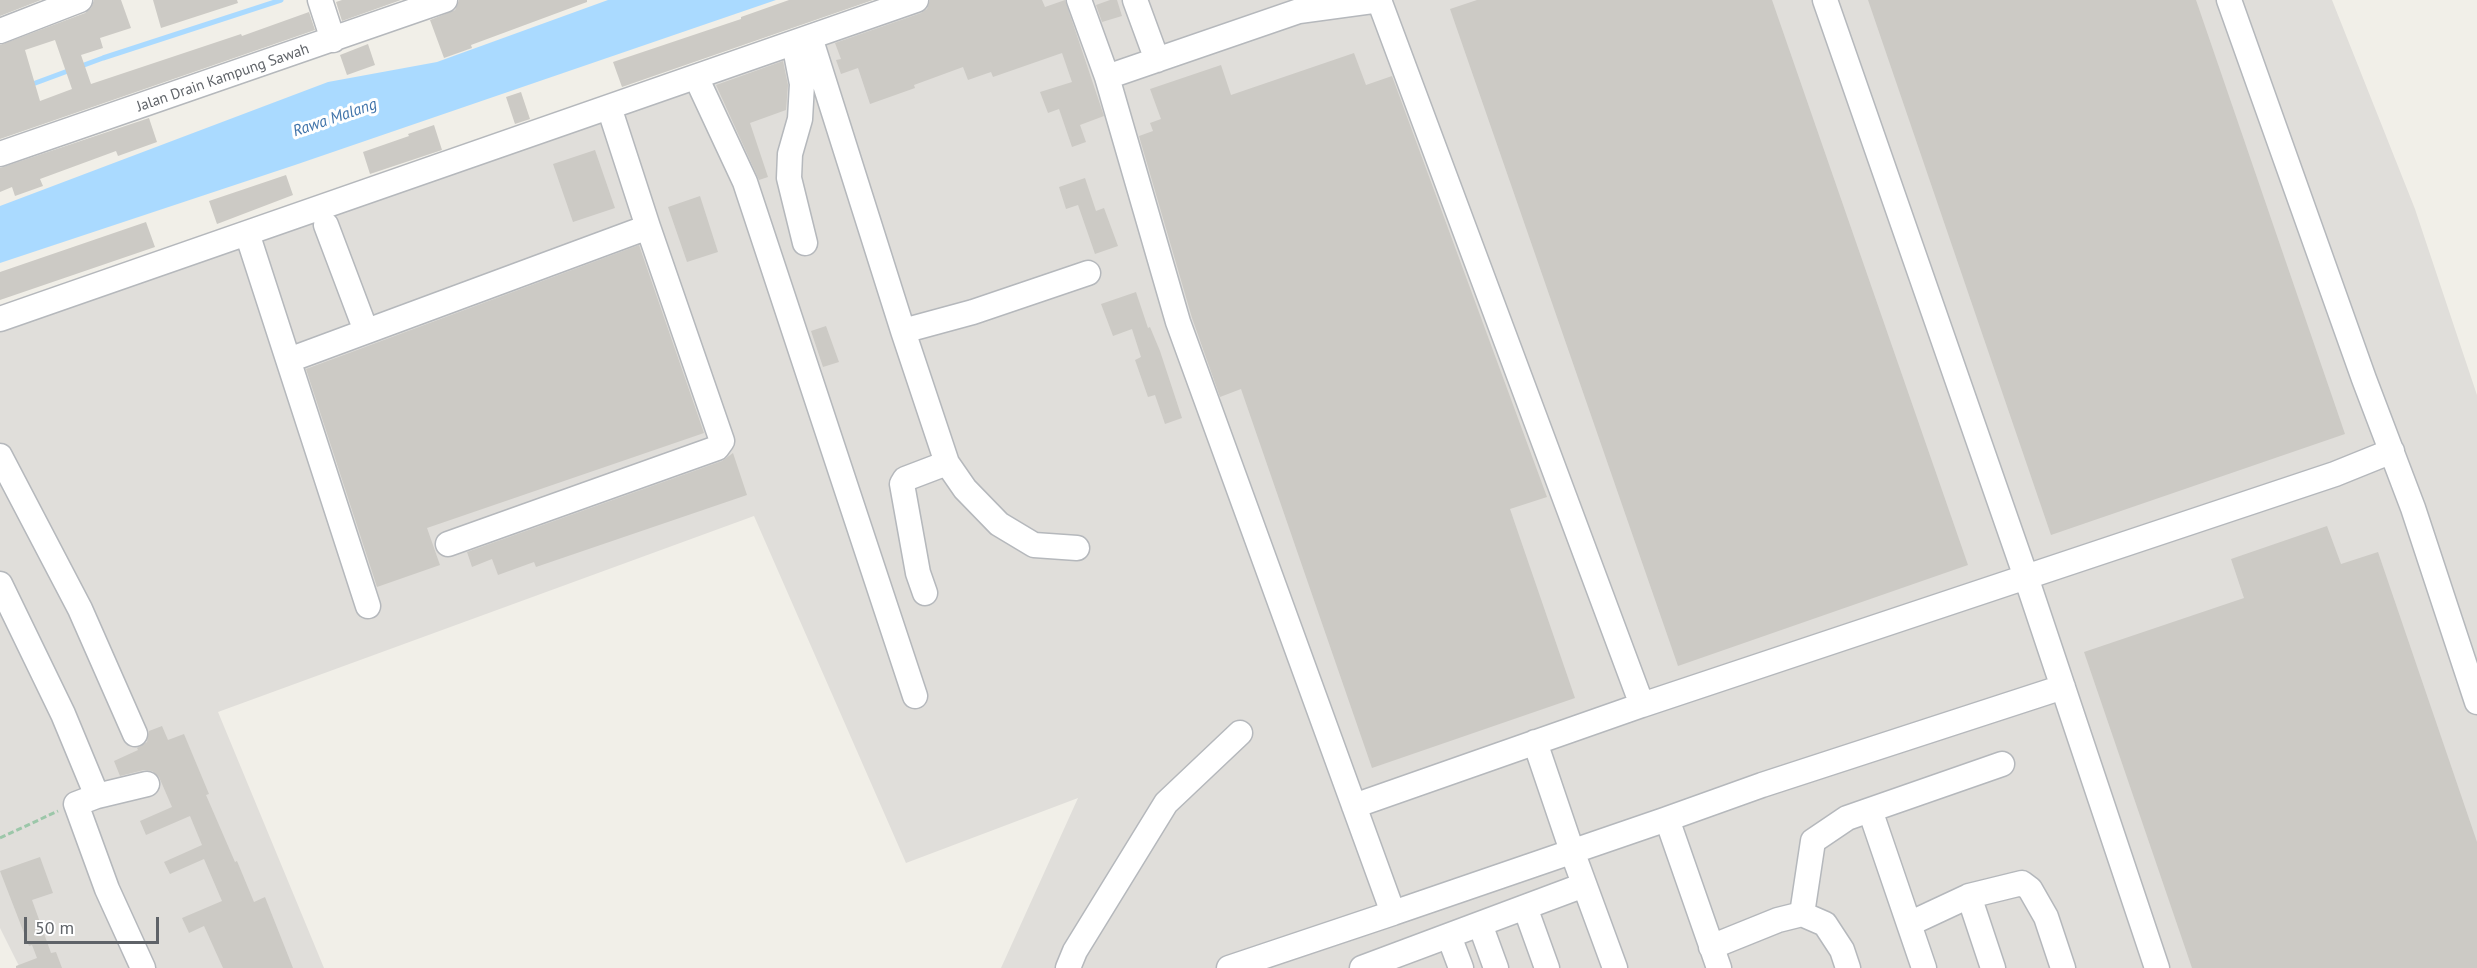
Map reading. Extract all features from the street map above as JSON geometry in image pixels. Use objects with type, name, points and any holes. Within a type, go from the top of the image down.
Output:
[{"type":"street","points":[[0,31],[80,0]]},
{"type":"street","name":"Jalan Drain Kampung Sawah","points":[[0,154],[327,20],[446,0]]},
{"type":"street","points":[[0,319],[916,0]]},
{"type":"street","points":[[1079,0],[1107,77],[1178,322],[1393,913]]},
{"type":"street","points":[[1135,0],[1157,60]]},
{"type":"street","points":[[1107,77],[1299,12],[1380,0],[1642,705]]},
{"type":"street","points":[[1825,0],[2026,577],[2157,968]]},
{"type":"street","points":[[2229,0],[2364,379],[2413,508],[2477,702]]},
{"type":"street","points":[[802,40],[800,119],[790,154],[789,178],[805,243]]},
{"type":"street","points":[[802,40],[947,463],[964,489],[999,524],[1034,544],[1077,548]]},
{"type":"street","points":[[696,77],[745,182],[915,696]]},
{"type":"street","points":[[448,544],[717,448],[722,441],[609,107]]},
{"type":"street","points":[[326,225],[366,331]]},
{"type":"street","points":[[289,360],[648,227]]},
{"type":"street","points":[[247,234],[368,606]]},
{"type":"street","points":[[903,331],[973,312],[1088,273]]},
{"type":"street","points":[[1354,806],[1642,705],[2335,474],[2392,451]]},
{"type":"street","points":[[0,456],[80,609],[135,734]]},
{"type":"street","points":[[926,593],[918,573],[902,484],[905,479],[947,463]]},
{"type":"street","points":[[0,584],[63,714],[87,800],[107,889],[143,968]]},
{"type":"street","points":[[1229,968],[1762,785],[2063,687]]},
{"type":"street","points":[[1068,968],[1075,951],[1166,803],[1240,733]]},
{"type":"street","points":[[1535,742],[1615,968]]},
{"type":"street","points":[[1802,914],[1813,841],[1847,818],[2002,764]]},
{"type":"street","points":[[87,800],[147,784]]},
{"type":"street","points":[[1870,810],[1924,968]]},
{"type":"street","points":[[1666,819],[1715,957],[1778,920],[1802,914],[1825,924],[1842,951],[1848,968]]},
{"type":"street","points":[[1909,924],[1969,896],[2022,883],[2030,889],[2046,917],[2063,968]]},
{"type":"street","points":[[1362,968],[1420,958],[1449,936],[1584,885]]},
{"type":"street","points":[[1969,896],[1993,968]]},
{"type":"street","points":[[1525,908],[1547,968]]},
{"type":"street","points":[[1480,924],[1496,968]]},
{"type":"street","points":[[1449,936],[1461,968]]},
{"type":"path","points":[[0,838],[87,800]]},
{"type":"shaded area","points":[[897,0],[2332,0],[2415,209],[2477,395],[2477,968],[1001,968],[1078,798],[906,863],[754,516],[218,712],[324,968],[20,968],[0,928],[0,316]]},
{"type":"water","name":"Rawa Malang","points":[[608,0],[776,0],[295,165],[0,263],[0,206],[328,82],[437,62]]},
{"type":"building","points":[[0,0],[41,0],[0,16]]},
{"type":"building","points":[[94,0],[121,0],[131,28],[100,38],[103,48],[81,55],[91,84],[309,12],[315,30],[0,139],[0,45],[85,13],[91,8]],"holes":[[[55,40],[72,89],[40,101],[25,50]]]},
{"type":"building","points":[[153,0],[237,0],[238,3],[161,28]]},
{"type":"building","points":[[342,0],[401,0],[342,21],[336,2]]},
{"type":"building","points":[[459,0],[587,0],[587,2],[471,45],[472,48],[444,58],[430,20],[455,10]]},
{"type":"building","points":[[789,0],[873,0],[622,87],[613,62],[741,19],[741,17]]},
{"type":"building","points":[[930,0],[1042,0],[1045,7],[1065,0],[1104,116],[1080,125],[1086,142],[1072,147],[1059,109],[1048,113],[1040,92],[1072,82],[1062,53],[993,77],[991,72],[968,80],[963,67],[870,104],[858,68],[841,74],[836,60],[841,59],[835,43],[921,13],[927,9]]},
{"type":"building","points":[[1117,0],[1122,16],[1102,22],[1096,5]]},
{"type":"building","points":[[1477,0],[1772,0],[1968,565],[1678,666],[1450,9]]},
{"type":"building","points":[[1868,0],[2196,0],[2345,434],[2051,535]]},
{"type":"building","points":[[368,44],[375,65],[347,75],[340,55]]},
{"type":"building","points":[[1354,53],[1366,85],[1392,76],[1547,497],[1510,509],[1575,698],[1372,768],[1241,389],[1220,397],[1192,318],[1139,136],[1153,131],[1150,123],[1161,119],[1150,89],[1221,65],[1231,95]]},
{"type":"building","points":[[783,61],[788,85],[786,110],[750,123],[768,177],[759,180],[716,85]]},
{"type":"building","points":[[521,92],[530,119],[515,124],[506,97]]},
{"type":"building","points":[[149,118],[157,142],[118,156],[116,151],[40,179],[43,186],[15,196],[12,187],[0,192],[0,168]]},
{"type":"building","points":[[434,125],[442,150],[370,174],[363,152]]},
{"type":"building","points":[[595,150],[615,208],[573,222],[553,164]]},
{"type":"building","points":[[286,175],[293,195],[217,224],[209,201]]},
{"type":"building","points":[[1085,178],[1096,211],[1104,208],[1118,246],[1095,254],[1078,205],[1066,209],[1059,187]]},
{"type":"building","points":[[700,196],[718,252],[687,262],[668,207]]},
{"type":"building","points":[[146,222],[155,247],[0,300],[0,272]]},
{"type":"building","points":[[639,245],[704,433],[427,528],[440,565],[377,587],[306,369]]},
{"type":"building","points":[[1136,292],[1148,328],[1150,327],[1160,351],[1182,418],[1165,424],[1155,395],[1148,397],[1135,360],[1141,357],[1132,329],[1113,336],[1101,304]]},
{"type":"building","points":[[826,326],[839,362],[823,367],[811,331]]},
{"type":"building","points":[[733,453],[747,495],[536,567],[534,562],[498,575],[492,559],[472,567],[467,552],[722,461]]},
{"type":"building","points":[[2327,526],[2341,564],[2378,552],[2477,842],[2477,968],[2192,968],[2084,652],[2244,598],[2231,559]]},
{"type":"building","points":[[162,726],[168,740],[184,734],[209,794],[206,795],[235,862],[237,861],[254,902],[265,897],[293,968],[223,968],[204,926],[189,933],[182,918],[222,901],[204,859],[170,874],[164,862],[202,845],[190,816],[146,835],[140,821],[172,807],[159,777],[152,771],[144,770],[120,776],[114,761],[138,750],[137,748],[147,742],[149,731]]},
{"type":"building","points":[[40,857],[53,893],[32,900],[51,953],[56,952],[62,968],[16,968],[16,966],[37,958],[32,945],[29,946],[0,871]]},
{"type":"waterway","points":[[30,85],[103,58],[281,0]]}]
